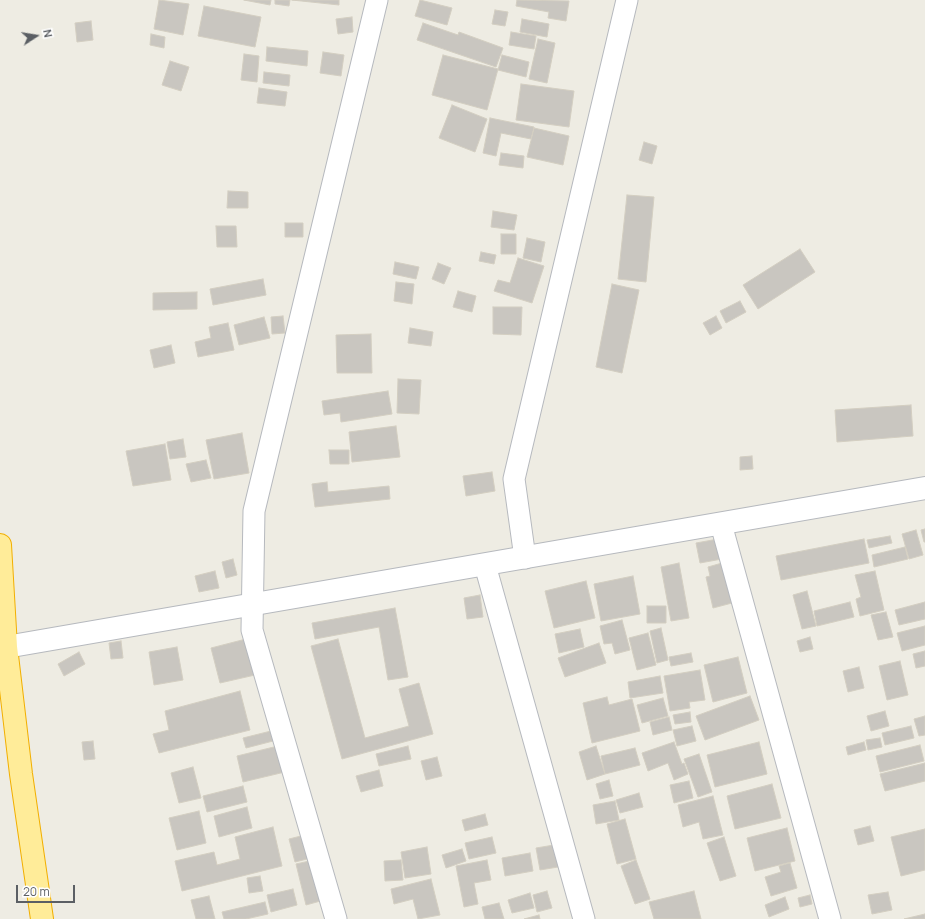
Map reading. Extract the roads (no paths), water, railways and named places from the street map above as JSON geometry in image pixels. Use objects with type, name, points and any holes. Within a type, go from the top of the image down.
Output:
[{"type":"highway","points":[[0,545],[3,648],[42,919]]},
{"type":"street","points":[[336,919],[252,630],[254,510],[377,0]]},
{"type":"street","points":[[524,558],[514,479],[627,0]]},
{"type":"street","points":[[3,648],[925,488]]},
{"type":"street","points":[[721,524],[830,919]]},
{"type":"street","points":[[485,565],[584,919]]}]
